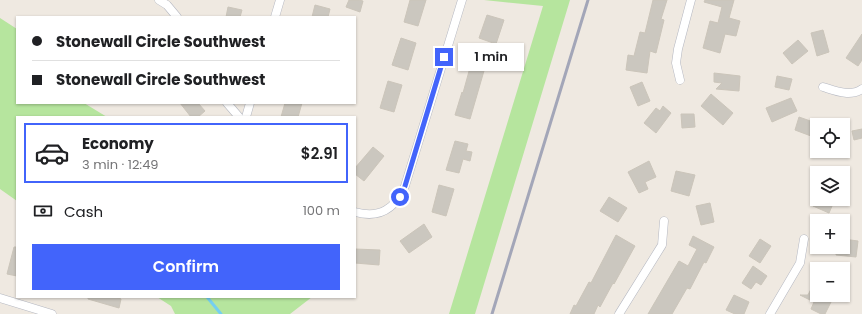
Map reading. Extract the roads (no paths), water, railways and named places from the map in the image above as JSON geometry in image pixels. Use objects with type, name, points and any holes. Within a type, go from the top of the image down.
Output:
[{"type":"street","points":[[159,0],[167,5],[176,16]]},
{"type":"street","points":[[275,16],[280,0]]},
{"type":"street","points":[[356,212],[373,215],[380,213],[394,204],[400,197],[405,186],[462,0]]},
{"type":"street","points":[[680,80],[676,63],[678,48],[690,0]]},
{"type":"street","points":[[823,87],[841,93],[856,93],[862,89]]},
{"type":"street","points":[[228,104],[238,116]]},
{"type":"street","points":[[246,116],[250,104]]},
{"type":"street","points":[[620,314],[662,244],[664,221]]},
{"type":"street","points":[[770,314],[800,263],[804,239]]},
{"type":"street","points":[[0,298],[52,314]]},
{"type":"waterway","points":[[208,298],[221,314]]},
{"type":"railway","points":[[492,314],[588,0]]}]
